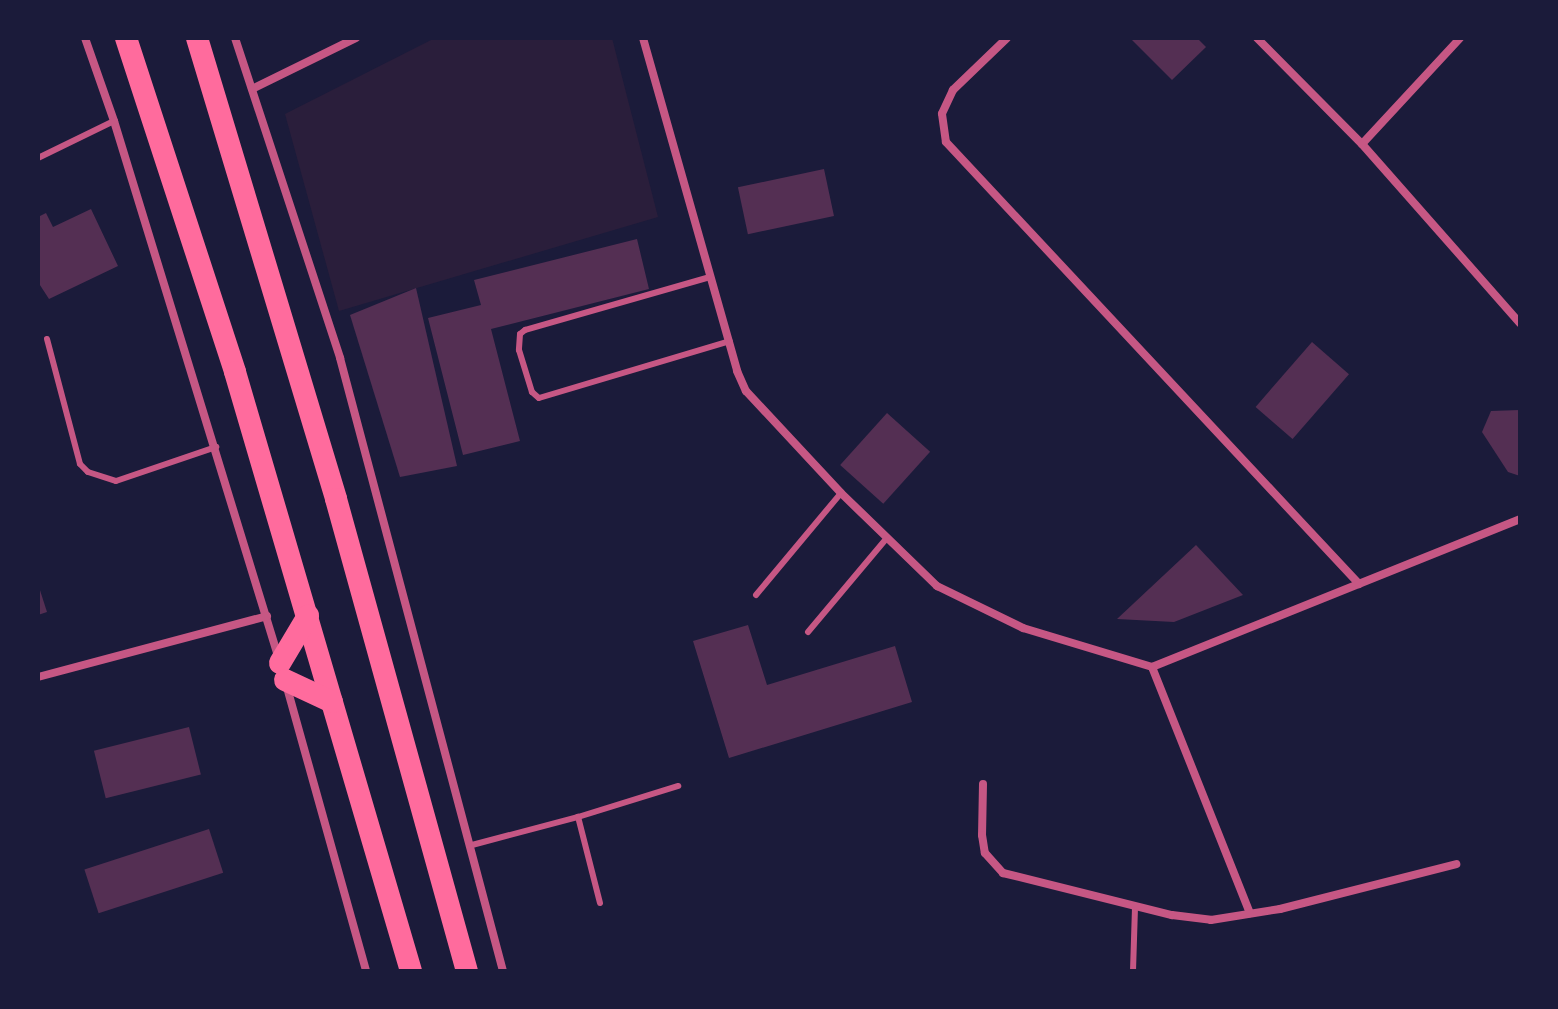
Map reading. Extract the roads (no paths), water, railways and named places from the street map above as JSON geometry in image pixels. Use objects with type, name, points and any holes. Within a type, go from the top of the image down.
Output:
[{"type":"highway","points":[[126,38],[235,372],[411,971]]},
{"type":"highway","points":[[197,38],[332,483],[467,971]]},
{"type":"highway","points":[[308,616],[282,672],[332,702]]},
{"type":"street","points":[[85,38],[114,121],[267,616],[366,971]]},
{"type":"street","points":[[235,38],[340,358],[472,845],[503,971]]},
{"type":"street","points":[[252,89],[356,38]]},
{"type":"street","points":[[643,38],[710,277],[746,391],[841,493],[937,586],[1023,628],[1152,667],[1520,519]]},
{"type":"street","points":[[1007,38],[953,90],[942,114],[946,142],[1359,584]]},
{"type":"street","points":[[1257,38],[1362,144],[1520,323]]},
{"type":"street","points":[[1362,144],[1460,38]]},
{"type":"street","points":[[38,677],[267,616]]},
{"type":"street","points":[[1152,667],[1250,913]]},
{"type":"street","points":[[983,784],[983,844],[993,864],[1003,873],[1135,906],[1211,920],[1327,899],[1456,864]]},
{"type":"lane","points":[[38,158],[114,121]]},
{"type":"lane","points":[[710,277],[525,330],[520,334],[519,350],[532,392],[539,398],[730,341]]},
{"type":"lane","points":[[47,339],[80,464],[88,472],[116,481],[216,447]]},
{"type":"lane","points":[[756,595],[841,493]]},
{"type":"lane","points":[[808,632],[887,538]]},
{"type":"lane","points":[[472,845],[678,786]]},
{"type":"lane","points":[[578,817],[600,903]]},
{"type":"lane","points":[[1133,971],[1135,906]]}]
